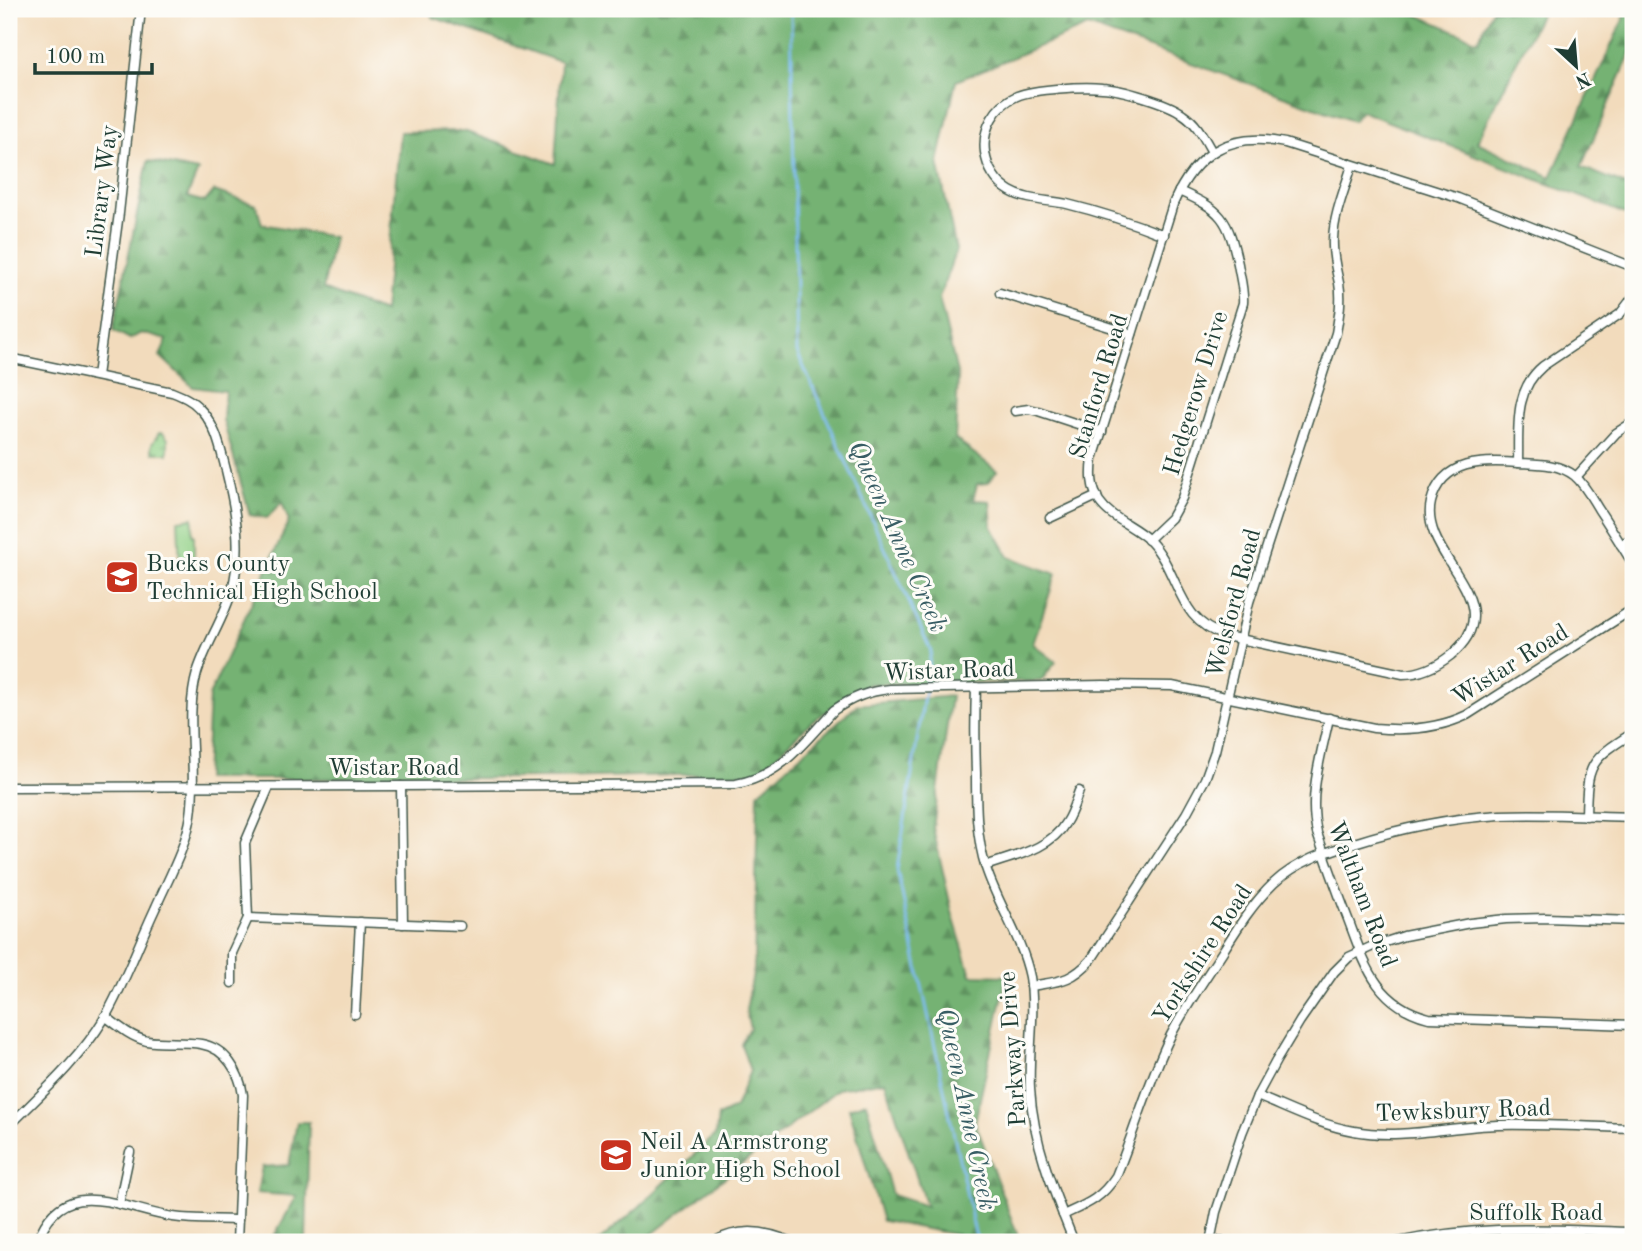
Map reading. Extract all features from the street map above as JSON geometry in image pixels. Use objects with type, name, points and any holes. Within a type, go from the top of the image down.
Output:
[{"type":"street","name":"Library Way","points":[[97,376],[119,213],[141,9]]},
{"type":"street","points":[[1164,235],[1070,205],[1024,197],[1009,191],[993,175],[986,160],[985,143],[990,121],[1004,104],[1030,92],[1114,89],[1168,106],[1185,115],[1199,130],[1212,152]]},
{"type":"street","name":"Stanford Road","points":[[1576,477],[1558,467],[1481,462],[1462,466],[1448,475],[1432,498],[1430,519],[1433,533],[1467,589],[1472,620],[1458,649],[1440,663],[1421,672],[1403,674],[1218,634],[1197,621],[1185,605],[1159,552],[1101,503],[1093,486],[1091,473],[1093,458],[1173,204],[1187,176],[1212,152],[1244,141],[1270,140],[1451,196],[1633,267]]},
{"type":"street","name":"Welsford Road","points":[[1031,986],[1066,979],[1075,975],[1091,960],[1205,779],[1215,751],[1249,602],[1336,332],[1340,305],[1333,236],[1352,165]]},
{"type":"street","name":"Hedgerow Drive","points":[[1148,540],[1171,518],[1182,498],[1243,303],[1234,243],[1224,220],[1210,206],[1179,191]]},
{"type":"street","points":[[1000,293],[1132,334]]},
{"type":"street","points":[[1518,463],[1520,405],[1532,377],[1543,366],[1620,314],[1633,296]]},
{"type":"street","points":[[9,358],[172,392],[199,408],[218,438],[234,502],[238,536],[229,601],[197,671],[194,687],[194,787],[191,816],[183,846],[105,1016],[60,1075],[9,1126]]},
{"type":"street","points":[[1015,411],[1038,411],[1102,432]]},
{"type":"street","points":[[1633,422],[1611,439],[1576,477],[1633,564]]},
{"type":"street","points":[[1050,518],[1097,496]]},
{"type":"street","points":[[1621,545],[1633,537]]},
{"type":"street","name":"Wistar Road","points":[[9,787],[704,785],[747,782],[780,766],[834,710],[862,694],[877,690],[1172,686],[1374,728],[1395,730],[1426,727],[1454,721],[1487,704],[1633,609]]},
{"type":"street","name":"Parkway Drive","points":[[976,687],[978,836],[985,866],[1021,948],[1031,986],[1030,1088],[1034,1119],[1042,1156],[1074,1242]]},
{"type":"street","name":"Waltham Road","points":[[1328,718],[1312,811],[1317,834],[1359,951],[1382,990],[1400,1007],[1421,1016],[1442,1019],[1633,1025]]},
{"type":"street","points":[[1586,816],[1587,779],[1592,766],[1606,750],[1633,733]]},
{"type":"street","points":[[401,786],[403,924]]},
{"type":"street","points":[[232,983],[232,953],[248,918],[245,843],[269,787]]},
{"type":"street","points":[[985,866],[1036,848],[1054,837],[1066,822],[1079,792]]},
{"type":"street","name":"Yorkshire Road","points":[[1063,1215],[1088,1204],[1108,1189],[1116,1176],[1170,1036],[1247,914],[1259,898],[1283,876],[1324,853],[1432,824],[1477,817],[1533,815],[1633,817]]},
{"type":"street","points":[[248,918],[460,926]]},
{"type":"street","points":[[1225,1242],[1210,1241],[1216,1212],[1257,1096],[1321,989],[1341,964],[1359,951],[1425,931],[1494,920],[1546,918],[1633,921]]},
{"type":"street","points":[[355,1014],[360,922]]},
{"type":"street","points":[[105,1016],[121,1029],[144,1040],[207,1045],[234,1067],[242,1084],[243,1095],[237,1242]]},
{"type":"street","name":"Tewksbury Road","points":[[1257,1096],[1343,1129],[1371,1134],[1402,1134],[1454,1127],[1499,1125],[1633,1128]]},
{"type":"street","points":[[119,1204],[130,1152]]},
{"type":"street","points":[[37,1242],[51,1217],[65,1205],[86,1199],[172,1217],[238,1220]]},
{"type":"street","name":"Suffolk Road","points":[[1398,1242],[1487,1229],[1633,1232]]},
{"type":"street","points":[[713,1242],[725,1236],[757,1231],[791,1242]]},
{"type":"green space","points":[[430,9],[1207,9],[1206,12],[1208,9],[1404,9],[1478,41],[1492,9],[1543,9],[1477,142],[1551,177],[1628,9],[1633,9],[1633,48],[1581,167],[1633,188],[1633,217],[1361,111],[1353,121],[1088,26],[956,81],[938,162],[956,250],[939,298],[958,377],[955,439],[997,471],[988,483],[977,484],[973,500],[990,501],[992,527],[1009,557],[1056,574],[1033,644],[1056,662],[1041,681],[869,684],[812,721],[758,773],[555,778],[205,779],[209,696],[289,521],[282,502],[267,518],[250,515],[223,420],[225,391],[193,387],[160,356],[167,340],[141,333],[130,339],[113,330],[148,161],[198,171],[187,197],[205,202],[214,191],[256,205],[262,224],[334,237],[323,289],[384,312],[400,132],[464,131],[555,164],[561,62],[432,17]]},
{"type":"green space","points":[[159,433],[163,433],[168,439],[168,454],[153,453],[152,444]]},
{"type":"green space","points":[[193,518],[194,568],[180,567],[178,520]]},
{"type":"green space","points":[[951,696],[933,828],[953,916],[971,975],[1007,976],[975,1122],[1020,1242],[971,1242],[969,1237],[882,1221],[849,1108],[866,1102],[892,1195],[926,1206],[885,1081],[838,1089],[642,1242],[598,1242],[716,1134],[718,1116],[735,1108],[750,1071],[741,1044],[750,1029],[746,1010],[754,969],[758,793],[857,705]]},
{"type":"green space","points":[[297,1122],[309,1122],[306,1242],[279,1242],[274,1236],[297,1196],[257,1193],[262,1167],[289,1165]]},
{"type":"waterway","name":"Queen Anne Creek","points":[[791,9],[797,352],[931,651],[897,870],[979,1242]]},
{"type":"place","name":"Bucks County Technical High School","points":[[122,577]]},
{"type":"place","name":"Neil A Armstrong Junior High School","points":[[616,1155]]}]
